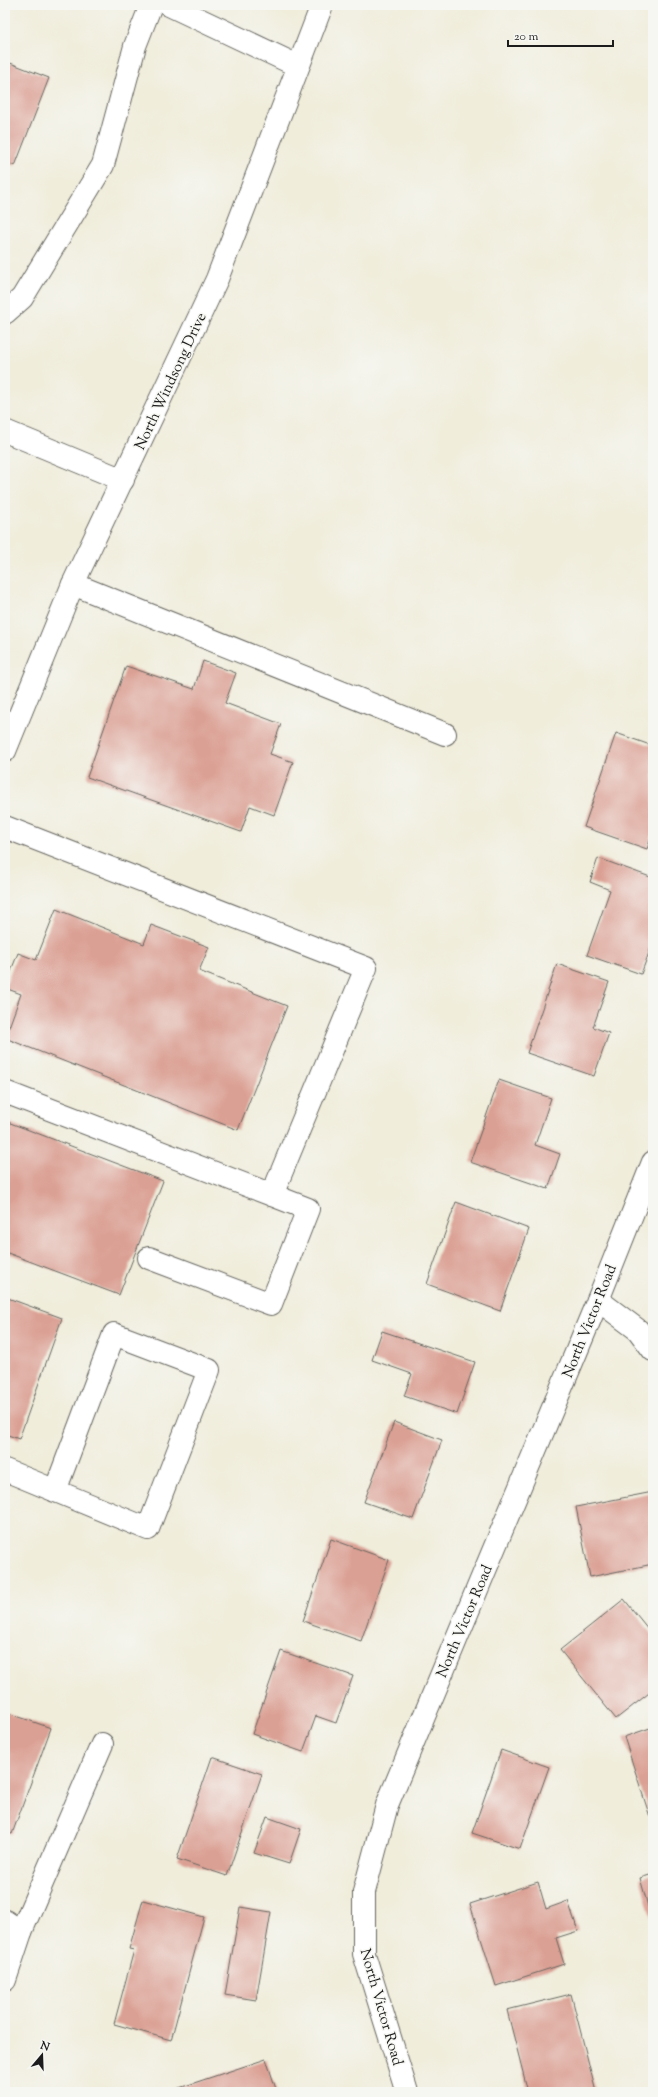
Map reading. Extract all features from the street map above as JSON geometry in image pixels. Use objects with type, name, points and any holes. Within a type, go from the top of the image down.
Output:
[{"type":"street","points":[[5,313],[22,298],[103,165],[135,46],[151,5]]},
{"type":"street","points":[[169,5],[298,66]]},
{"type":"street","name":"North Windsong Drive","points":[[5,751],[72,584],[123,480],[217,279],[322,5]]},
{"type":"street","points":[[5,431],[123,480]]},
{"type":"street","points":[[72,584],[445,734]]},
{"type":"street","points":[[5,827],[366,968],[272,1195]]},
{"type":"street","points":[[5,1092],[308,1209],[271,1304],[149,1258]]},
{"type":"street","name":"North Victor Road","points":[[407,2092],[364,1954],[364,1892],[387,1805],[598,1300],[653,1162]]},
{"type":"street","points":[[598,1300],[638,1330],[653,1350]]},
{"type":"street","points":[[5,1470],[55,1491],[148,1529],[209,1370],[114,1334],[55,1491]]},
{"type":"street","points":[[5,1980],[13,1926],[102,1744]]},
{"type":"building","points":[[5,61],[49,78],[15,166],[5,162]]},
{"type":"building","points":[[203,661],[236,673],[225,703],[281,724],[270,754],[293,762],[274,815],[250,806],[241,832],[87,777],[126,666],[194,689]]},
{"type":"building","points":[[616,733],[653,746],[653,832],[647,849],[584,827]]},
{"type":"building","points":[[598,858],[653,878],[653,942],[641,974],[587,955],[610,890],[590,882]]},
{"type":"building","points":[[56,909],[144,944],[151,925],[209,947],[199,971],[287,1006],[238,1130],[5,1038],[21,994],[5,988],[18,953],[36,960]]},
{"type":"building","points":[[557,964],[609,982],[593,1027],[609,1033],[594,1076],[527,1053]]},
{"type":"building","points":[[499,1080],[551,1098],[535,1145],[560,1154],[548,1189],[470,1162]]},
{"type":"building","points":[[5,1121],[163,1181],[119,1295],[5,1252]]},
{"type":"building","points":[[456,1202],[529,1229],[500,1311],[427,1284]]},
{"type":"building","points":[[5,1297],[62,1318],[19,1439],[5,1434]]},
{"type":"building","points":[[382,1331],[475,1362],[457,1414],[404,1396],[412,1374],[372,1360]]},
{"type":"building","points":[[394,1422],[442,1440],[413,1519],[364,1502]]},
{"type":"building","points":[[653,1492],[653,1564],[590,1577],[576,1507]]},
{"type":"building","points":[[331,1539],[389,1560],[361,1641],[303,1621]]},
{"type":"building","points":[[624,1599],[653,1635],[653,1690],[616,1719],[560,1650]]},
{"type":"building","points":[[281,1651],[353,1676],[336,1723],[316,1716],[303,1752],[252,1734]]},
{"type":"building","points":[[5,1712],[51,1728],[12,1834],[5,1832]]},
{"type":"building","points":[[653,1727],[653,1816],[650,1817],[624,1737]]},
{"type":"building","points":[[501,1750],[549,1767],[520,1849],[472,1833]]},
{"type":"building","points":[[212,1757],[262,1774],[227,1876],[177,1859]]},
{"type":"building","points":[[267,1817],[301,1829],[289,1864],[254,1853]]},
{"type":"building","points":[[653,1874],[653,1924],[640,1878]]},
{"type":"building","points":[[538,1882],[546,1909],[568,1901],[578,1931],[556,1938],[564,1964],[496,1986],[470,1904]]},
{"type":"building","points":[[143,1900],[204,1917],[171,2040],[114,2024],[134,1950],[129,1949]]},
{"type":"building","points":[[240,1907],[271,1912],[256,2000],[225,1995]]},
{"type":"building","points":[[571,1994],[596,2092],[528,2092],[507,2010]]},
{"type":"building","points":[[266,2059],[277,2092],[167,2092]]}]
